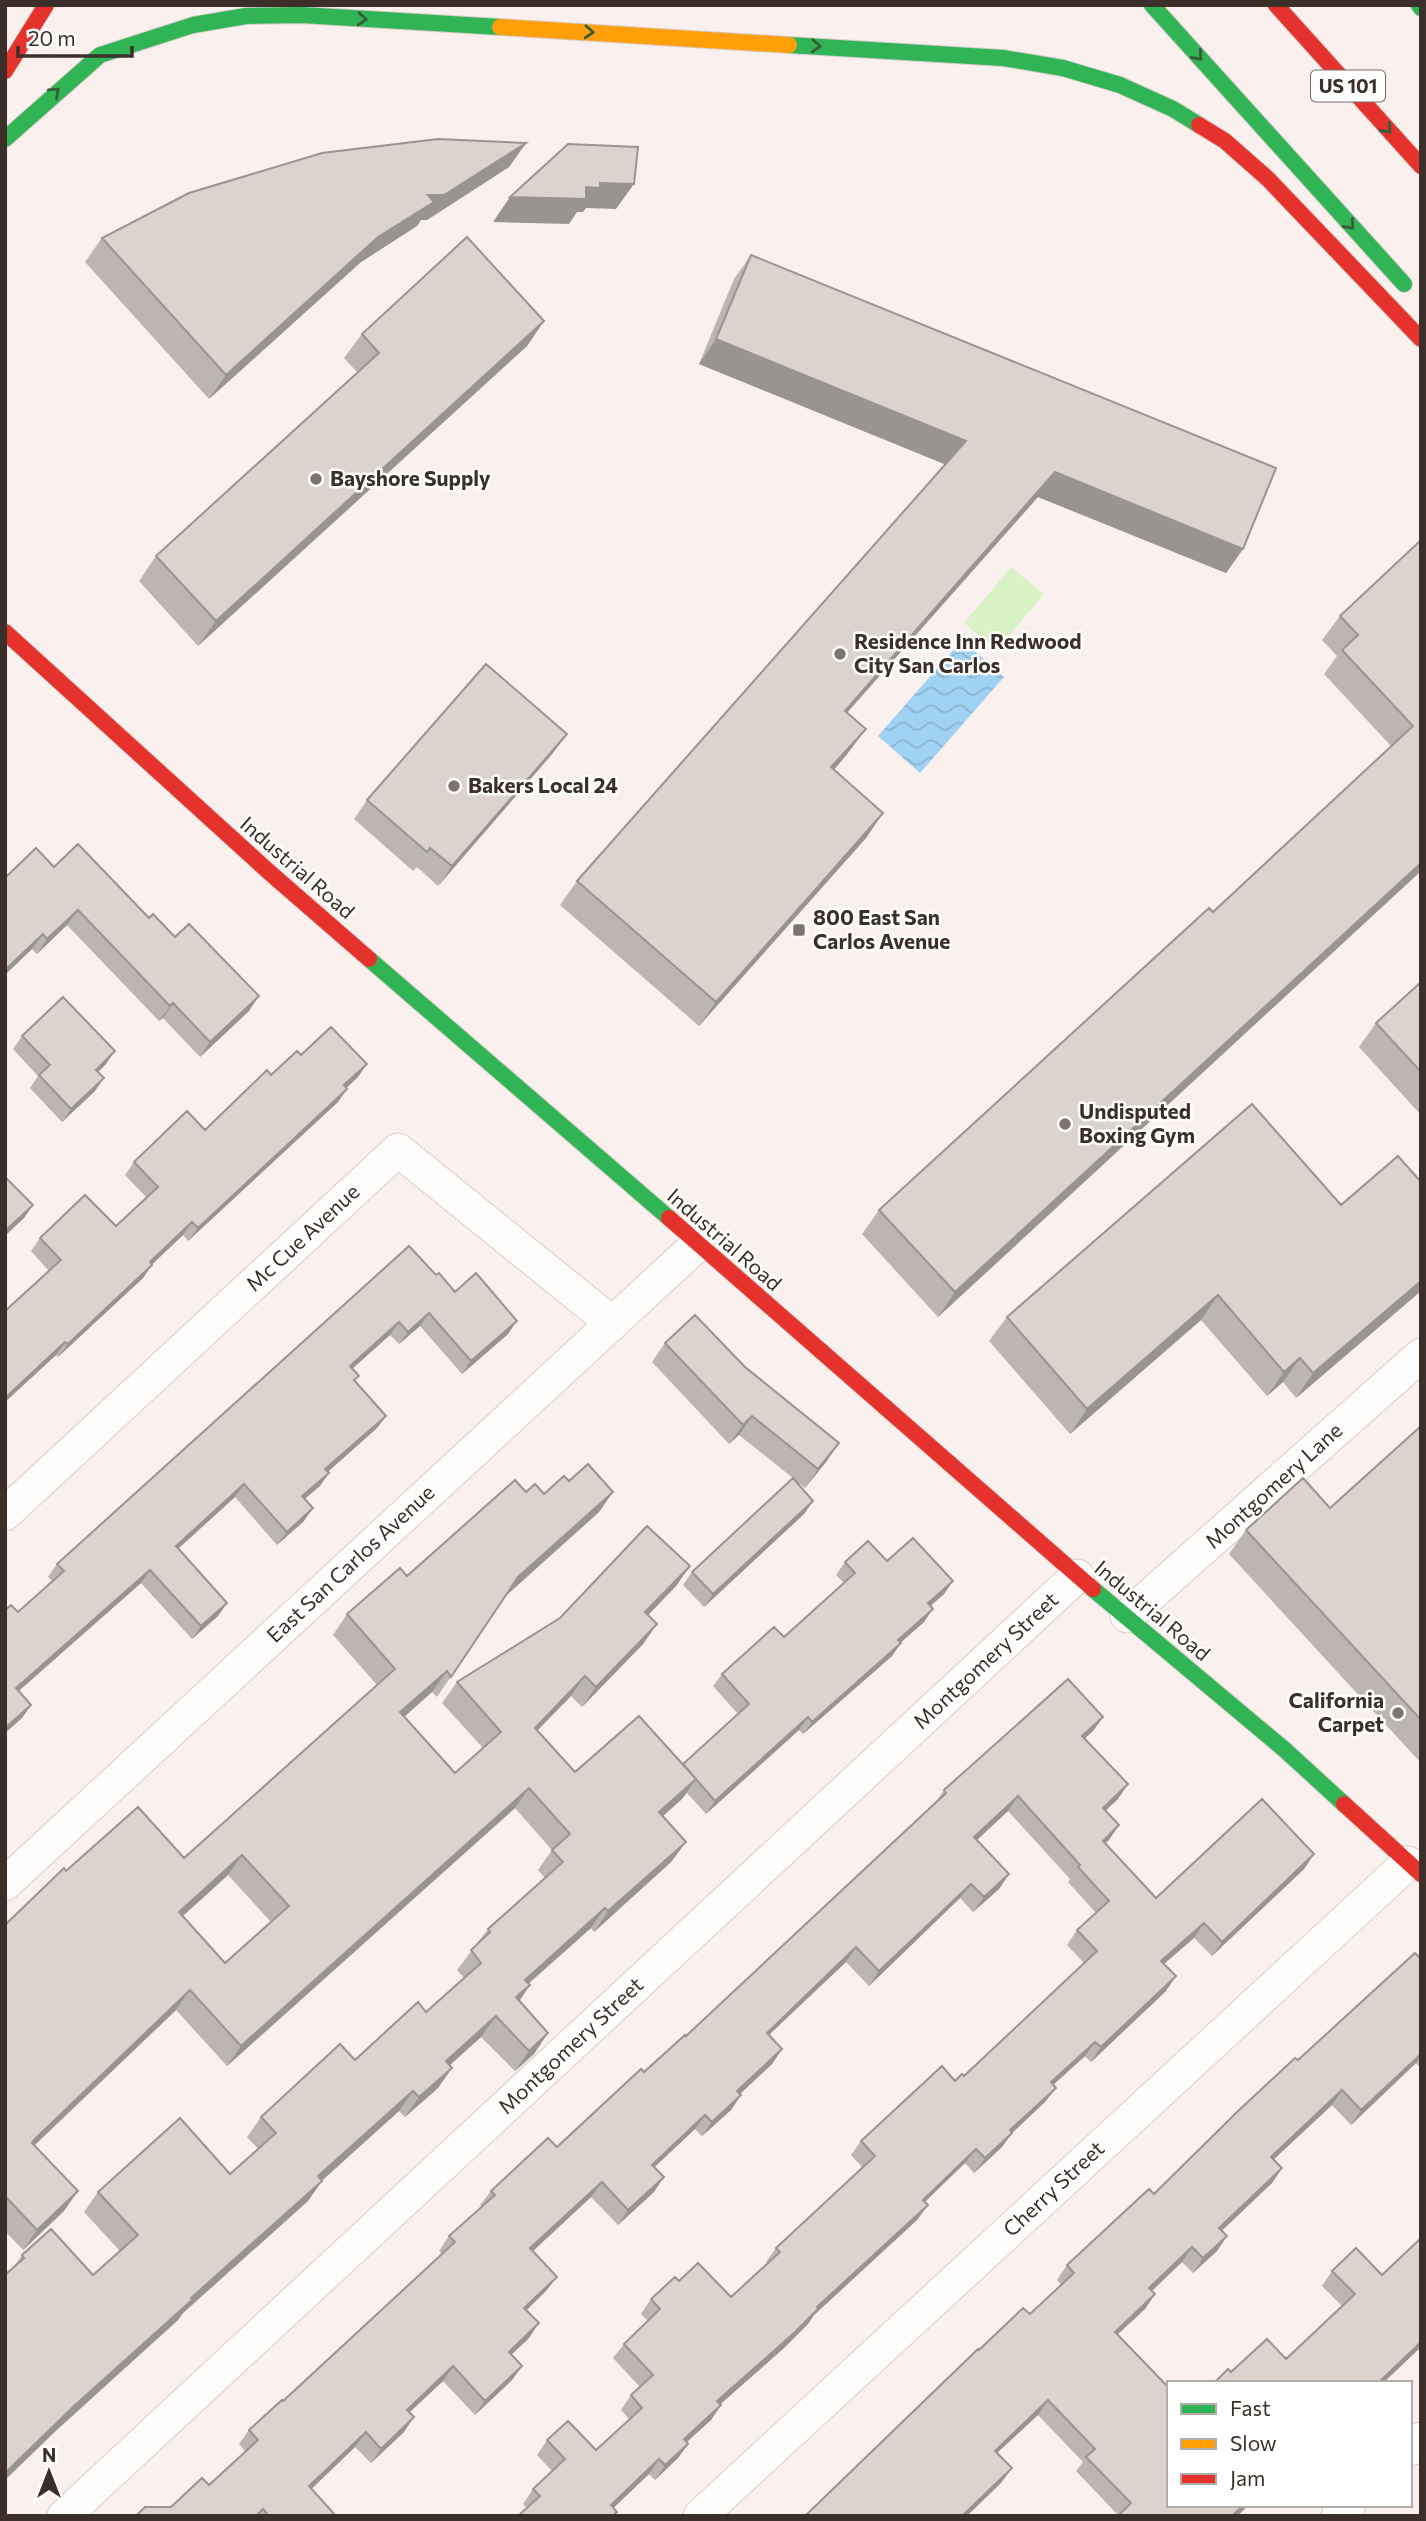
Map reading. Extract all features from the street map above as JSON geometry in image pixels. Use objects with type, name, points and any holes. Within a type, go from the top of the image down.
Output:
[{"type":"main road","points":[[5,71],[46,5]]},
{"type":"main road","points":[[1152,5],[1412,292]]},
{"type":"main road","name":"US 101","points":[[1276,5],[1421,166]]},
{"type":"main road","points":[[5,139],[100,55],[193,25],[246,16],[316,16],[1003,58],[1063,68],[1120,85],[1173,109],[1225,141],[1268,179],[1421,339]]},
{"type":"main road","name":"Industrial Road","points":[[5,632],[269,872],[879,1400],[1077,1576],[1128,1616],[1284,1750],[1414,1868]]},
{"type":"street","name":"Mc Cue Avenue","points":[[5,1514],[398,1150],[612,1323]]},
{"type":"street","name":"East San Carlos Avenue","points":[[5,1884],[697,1245]]},
{"type":"street","name":"Montgomery Lane","points":[[1128,1616],[1421,1355]]},
{"type":"street","name":"Montgomery Street","points":[[64,2516],[1077,1576]]},
{"type":"street","name":"Cherry Street","points":[[700,2516],[1414,1868]]},
{"type":"green space","points":[[1011,567],[1044,594],[997,650],[964,623]]},
{"type":"water","points":[[962,640],[1004,677],[920,773],[878,736]]},
{"type":"building","points":[[438,139],[526,143],[444,195],[428,195],[434,202],[378,237],[226,375],[102,238],[189,193],[322,153]]},
{"type":"building","points":[[568,144],[638,147],[634,184],[600,183],[600,188],[586,187],[586,199],[510,197]]},
{"type":"building","name":"Bayshore Supply","points":[[467,237],[544,321],[216,621],[156,556],[379,353],[362,334]]},
{"type":"building","name":"Residence Inn Redwood City San Carlos","points":[[751,255],[1276,468],[1243,549],[1055,472],[845,711],[866,729],[831,767],[883,813],[716,1002],[577,881],[966,441],[716,339]]},
{"type":"building","points":[[1421,540],[1421,863],[955,1292],[879,1210],[1209,908],[1213,912],[1413,726],[1342,650],[1358,635],[1340,616]]},
{"type":"building","name":"Bakers Local 24","points":[[486,664],[567,734],[452,866],[430,848],[427,852],[367,800]]},
{"type":"building","points":[[78,844],[149,918],[153,914],[175,937],[189,924],[259,996],[210,1042],[173,1003],[170,1006],[78,910],[47,939],[43,934],[5,970],[5,878],[36,848],[54,867]]},
{"type":"building","points":[[1421,982],[1421,1072],[1376,1023]]},
{"type":"building","points":[[63,997],[115,1051],[96,1070],[104,1078],[71,1109],[39,1075],[50,1065],[22,1036]]},
{"type":"building","points":[[331,1027],[367,1064],[344,1085],[347,1089],[198,1228],[192,1222],[150,1262],[152,1265],[68,1344],[65,1342],[5,1398],[5,1311],[61,1260],[40,1238],[85,1195],[116,1226],[158,1187],[134,1162],[187,1111],[205,1130],[267,1070],[271,1075],[297,1051],[301,1055]]},
{"type":"building","points":[[1252,1104],[1341,1205],[1398,1156],[1421,1182],[1421,1281],[1313,1373],[1300,1358],[1284,1372],[1218,1295],[1087,1409],[1007,1317]]},
{"type":"building","points":[[5,1177],[33,1205],[5,1231]]},
{"type":"building","points":[[409,1246],[436,1275],[439,1273],[455,1292],[476,1273],[517,1321],[471,1361],[429,1313],[408,1332],[399,1322],[350,1366],[359,1376],[354,1380],[386,1416],[325,1469],[329,1473],[302,1496],[313,1508],[287,1532],[244,1484],[176,1546],[227,1603],[201,1626],[150,1570],[16,1688],[31,1705],[5,1728],[5,1610],[11,1605],[18,1612],[64,1571],[57,1564]]},
{"type":"building","points":[[695,1315],[745,1367],[839,1443],[818,1469],[752,1416],[743,1425],[665,1343]]},
{"type":"building","points":[[1421,1426],[1421,1720],[1246,1530],[1303,1478],[1330,1508]]},
{"type":"building","points":[[588,1464],[613,1492],[518,1577],[451,1677],[447,1671],[400,1712],[455,1773],[501,1732],[457,1682],[560,1618],[647,1526],[690,1566],[645,1612],[657,1624],[596,1687],[585,1676],[535,1728],[575,1772],[639,1716],[696,1779],[659,1812],[686,1842],[608,1911],[605,1908],[525,1980],[530,1985],[516,1997],[548,2033],[529,2051],[496,2016],[446,2061],[452,2068],[419,2097],[413,2091],[318,2176],[322,2181],[191,2298],[192,2300],[74,2406],[5,2473],[5,2275],[24,2258],[22,2255],[51,2229],[93,2275],[138,2235],[98,2192],[180,2118],[230,2174],[276,2133],[261,2117],[340,2044],[355,2060],[418,2002],[426,2012],[481,1963],[471,1950],[490,1932],[488,1929],[563,1862],[552,1850],[570,1834],[529,1788],[241,2046],[190,1990],[32,2143],[78,2191],[37,2230],[5,2196],[5,1925],[64,1868],[66,1871],[138,1807],[184,1858],[395,1669],[347,1614],[400,1568],[407,1576],[515,1480],[526,1492],[535,1484],[544,1494],[564,1476],[569,1481]],"holes":[[[242,1855],[289,1906],[225,1963],[179,1912]]]},
{"type":"building","points":[[793,1478],[813,1501],[713,1594],[692,1572]]},
{"type":"building","points":[[913,1538],[953,1581],[928,1603],[933,1609],[898,1640],[901,1643],[812,1722],[808,1717],[715,1801],[683,1764],[749,1704],[722,1674],[774,1627],[784,1637],[855,1573],[845,1562],[868,1541],[887,1561]]},
{"type":"building","points":[[1068,1679],[1103,1717],[1082,1736],[1128,1784],[1103,1808],[1119,1825],[1103,1841],[1156,1898],[1262,1799],[1314,1854],[1222,1942],[1204,1923],[1161,1961],[1176,1976],[1101,2047],[1095,2042],[1051,2082],[1056,2088],[1010,2130],[1012,2133],[985,2158],[976,2149],[923,2200],[928,2205],[817,2307],[794,2333],[717,2401],[721,2405],[684,2439],[688,2444],[665,2465],[659,2459],[611,2505],[617,2512],[612,2516],[518,2516],[540,2496],[533,2489],[565,2459],[547,2440],[568,2421],[596,2450],[642,2408],[631,2395],[653,2375],[624,2344],[660,2309],[651,2299],[675,2277],[679,2281],[698,2263],[731,2297],[780,2252],[776,2248],[875,2156],[861,2141],[942,2066],[955,2081],[962,2074],[964,2076],[1097,1951],[1077,1930],[1109,1901],[1018,1796],[974,1837],[1009,1874],[984,1897],[971,1884],[879,1971],[856,1947],[767,2033],[782,2049],[737,2091],[741,2095],[712,2122],[705,2115],[652,2165],[664,2177],[628,2210],[602,2182],[530,2248],[557,2277],[524,2308],[539,2323],[509,2352],[522,2366],[485,2401],[453,2366],[407,2410],[414,2417],[381,2449],[366,2432],[309,2486],[336,2516],[269,2516],[263,2509],[256,2516],[136,2516],[145,2507],[171,2507],[202,2478],[209,2485],[258,2440],[249,2430],[455,2242],[449,2236],[495,2195],[491,2191],[548,2138],[557,2147],[641,2069],[644,2072],[686,2036],[946,1793],[944,1790]]},
{"type":"building","points":[[1415,1953],[1421,1959],[1421,2054],[1361,2110],[1342,2090],[1271,2157],[1282,2168],[1219,2228],[1227,2236],[1203,2258],[1192,2247],[1149,2288],[1155,2294],[1115,2332],[1167,2386],[1167,2507],[1241,2507],[1232,2516],[1118,2516],[1131,2503],[1086,2457],[1095,2449],[1048,2400],[995,2451],[1012,2468],[962,2516],[805,2516],[1023,2308],[1030,2314],[1074,2273],[1067,2265],[1149,2189],[1154,2194],[1295,2058],[1298,2060]]},
{"type":"building","points":[[1421,2238],[1421,2342],[1380,2381],[1216,2381],[1228,2369],[1231,2372],[1267,2339],[1286,2359],[1355,2294],[1332,2271],[1356,2248],[1382,2275]]},
{"type":"traffic: fast","points":[[1152,5],[1404,284]]},
{"type":"traffic: fast","points":[[5,139],[100,55],[193,25],[246,16],[302,15],[500,27]]},
{"type":"traffic: fast","points":[[789,45],[1003,58],[1063,68],[1120,85],[1173,109],[1199,125]]},
{"type":"traffic: fast","points":[[369,959],[669,1218]]},
{"type":"traffic: fast","points":[[1093,1589],[1285,1750],[1344,1804]]},
{"type":"traffic: slow","points":[[500,27],[789,45]]},
{"type":"traffic: jam","points":[[5,71],[46,5]]},
{"type":"traffic: jam","points":[[1276,5],[1421,166]]},
{"type":"traffic: jam","points":[[1199,125],[1225,141],[1268,179],[1421,339]]},
{"type":"traffic: jam","points":[[5,632],[269,872],[369,959]]},
{"type":"traffic: jam","points":[[669,1218],[1093,1589]]},
{"type":"traffic: jam","points":[[1344,1804],[1421,1874]]},
{"type":"place","name":"Bayshore Supply","points":[[316,479]]},
{"type":"place","name":"Residence Inn Redwood City San Carlos","points":[[840,654]]},
{"type":"place","name":"Bakers Local 24","points":[[454,786]]},
{"type":"place","name":"800 East San Carlos Avenue","points":[[799,930]]},
{"type":"place","name":"Undisputed Boxing Gym","points":[[1065,1124]]},
{"type":"place","name":"California Carpet","points":[[1398,1713]]}]
